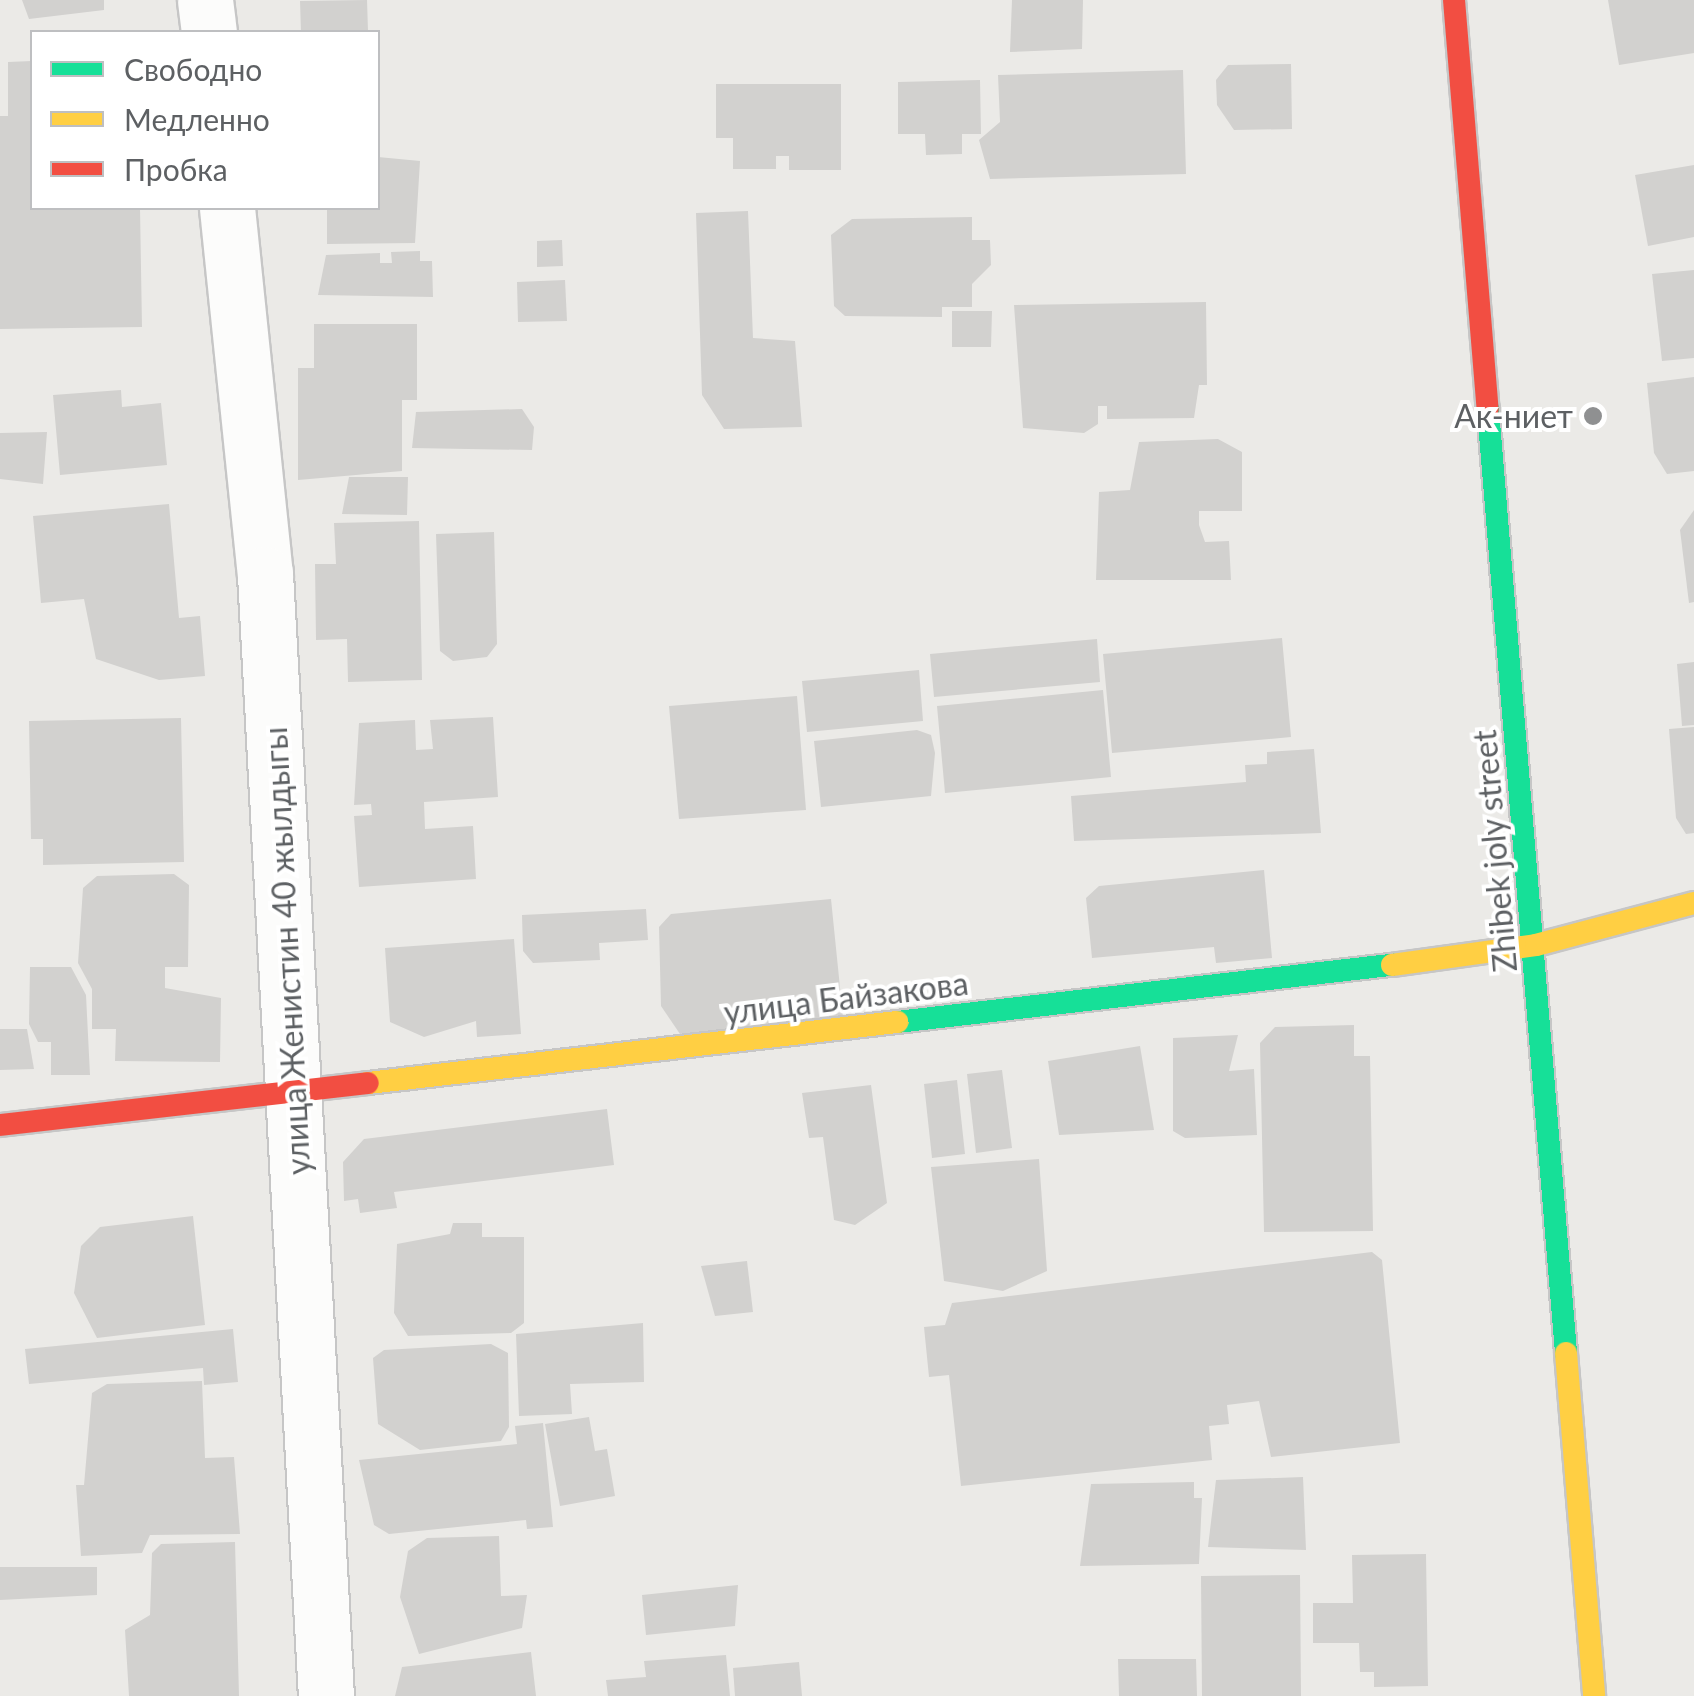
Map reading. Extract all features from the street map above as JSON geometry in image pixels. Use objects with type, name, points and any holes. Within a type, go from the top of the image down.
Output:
[{"type":"main road","name":"Zhibek joly street","points":[[1454,0],[1536,945],[1594,1696]]},
{"type":"main road","name":"улица Байзакова","points":[[0,1126],[297,1097],[1536,945],[1694,903]]},
{"type":"street","points":[[205,0],[208,30]]},
{"type":"street","name":"улица Женистин 40 жылдыгы","points":[[227,210],[265,574],[297,1097],[326,1696]]},
{"type":"building","points":[[22,0],[104,0],[104,10],[29,19]]},
{"type":"building","points":[[367,0],[368,30],[301,30],[300,1]]},
{"type":"building","points":[[1012,0],[1083,0],[1082,49],[1010,52]]},
{"type":"building","points":[[1608,0],[1694,0],[1694,53],[1619,65]]},
{"type":"building","points":[[30,61],[30,210],[140,210],[142,327],[0,329],[0,116],[8,116],[8,62]]},
{"type":"building","points":[[1291,64],[1292,129],[1234,130],[1217,105],[1216,80],[1228,65]]},
{"type":"building","points":[[1183,70],[1186,174],[990,179],[979,140],[1000,122],[998,75]]},
{"type":"building","points":[[980,80],[981,134],[962,134],[962,154],[926,155],[925,134],[898,134],[898,82]]},
{"type":"building","points":[[716,84],[841,84],[841,170],[789,170],[789,156],[776,156],[776,169],[733,169],[733,138],[716,138]]},
{"type":"building","points":[[380,157],[420,161],[415,243],[327,244],[327,210],[380,210]]},
{"type":"building","points":[[1694,165],[1694,237],[1648,246],[1635,175]]},
{"type":"building","points":[[748,211],[753,338],[795,341],[802,427],[724,429],[702,395],[696,213]]},
{"type":"building","points":[[972,217],[972,240],[990,240],[991,265],[972,284],[972,307],[942,307],[942,317],[845,316],[834,306],[831,235],[852,219]]},
{"type":"building","points":[[562,240],[563,266],[537,267],[537,241]]},
{"type":"building","points":[[420,251],[420,261],[432,261],[433,297],[318,295],[326,255],[380,253],[380,263],[392,263],[391,252]]},
{"type":"building","points":[[1694,270],[1694,358],[1662,361],[1652,274]]},
{"type":"building","points":[[565,280],[567,321],[518,322],[517,282]]},
{"type":"building","points":[[1206,302],[1207,385],[1199,385],[1194,418],[1107,419],[1107,406],[1098,406],[1098,424],[1084,433],[1023,428],[1014,305]]},
{"type":"building","points":[[952,311],[992,311],[991,347],[952,347]]},
{"type":"building","points":[[314,324],[417,324],[417,400],[402,400],[402,471],[298,480],[298,368],[314,368]]},
{"type":"building","points":[[1694,377],[1694,471],[1667,474],[1654,453],[1647,383]]},
{"type":"building","points":[[121,390],[122,407],[161,403],[167,465],[60,475],[53,395]]},
{"type":"building","points":[[522,409],[534,427],[532,450],[412,448],[416,412]]},
{"type":"building","points":[[47,432],[43,484],[0,479],[0,433]]},
{"type":"building","points":[[1218,439],[1242,452],[1242,511],[1199,511],[1199,525],[1205,542],[1229,541],[1231,580],[1096,580],[1099,492],[1130,490],[1139,442]]},
{"type":"building","points":[[349,477],[408,477],[407,515],[342,514]]},
{"type":"building","points":[[169,504],[179,618],[200,616],[205,676],[159,680],[96,659],[84,599],[41,603],[33,516]]},
{"type":"building","points":[[1694,510],[1694,602],[1689,603],[1680,530]]},
{"type":"building","points":[[419,521],[422,680],[348,682],[347,639],[316,640],[315,564],[336,564],[334,523]]},
{"type":"building","points":[[494,532],[497,644],[487,657],[453,661],[440,651],[436,534]]},
{"type":"building","points":[[1282,638],[1291,737],[1112,753],[1103,654]]},
{"type":"building","points":[[1097,639],[1100,682],[934,697],[930,654]]},
{"type":"building","points":[[1694,662],[1694,725],[1682,726],[1677,664]]},
{"type":"building","points":[[919,670],[923,721],[807,732],[802,681]]},
{"type":"building","points":[[1103,690],[1111,777],[945,793],[937,706]]},
{"type":"building","points":[[797,696],[806,810],[679,819],[669,706]]},
{"type":"building","points":[[493,717],[498,797],[424,802],[425,829],[473,826],[476,879],[359,887],[354,816],[372,815],[371,804],[354,805],[359,723],[415,720],[416,750],[433,749],[430,720]]},
{"type":"building","points":[[181,718],[184,862],[43,865],[43,839],[31,839],[29,721]]},
{"type":"building","points":[[1694,727],[1694,833],[1686,834],[1676,818],[1669,729]]},
{"type":"building","points":[[917,730],[931,735],[935,753],[931,796],[821,807],[814,741]]},
{"type":"building","points":[[1314,749],[1321,833],[1074,841],[1071,796],[1246,782],[1245,765],[1267,764],[1267,752]]},
{"type":"building","points":[[1264,870],[1272,958],[1216,963],[1214,947],[1092,958],[1086,898],[1099,886]]},
{"type":"building","points":[[174,874],[189,885],[188,967],[165,967],[165,988],[221,998],[220,1062],[115,1061],[116,1029],[92,1029],[92,989],[78,963],[83,888],[97,876]]},
{"type":"building","points":[[831,899],[843,1017],[680,1034],[661,1006],[659,927],[671,914]]},
{"type":"building","points":[[646,909],[648,940],[599,943],[600,960],[533,963],[523,951],[522,915]]},
{"type":"building","points":[[514,939],[521,1034],[477,1037],[476,1021],[424,1037],[390,1022],[385,948]]},
{"type":"building","points":[[30,967],[71,967],[86,995],[90,1075],[51,1075],[51,1042],[38,1042],[29,1024]]},
{"type":"building","points":[[1354,1025],[1354,1056],[1370,1056],[1373,1231],[1264,1232],[1260,1043],[1275,1027]]},
{"type":"building","points":[[0,1029],[27,1029],[34,1069],[0,1070]]},
{"type":"building","points":[[1238,1035],[1229,1071],[1254,1069],[1257,1135],[1185,1138],[1173,1131],[1173,1038]]},
{"type":"building","points":[[1140,1046],[1154,1130],[1059,1135],[1048,1061]]},
{"type":"building","points":[[1002,1070],[1012,1148],[976,1153],[967,1074]]},
{"type":"building","points":[[957,1080],[965,1154],[932,1158],[924,1084]]},
{"type":"building","points":[[871,1085],[887,1203],[855,1225],[834,1220],[823,1137],[809,1138],[802,1093]]},
{"type":"building","points":[[607,1109],[614,1165],[394,1192],[397,1208],[360,1213],[358,1199],[344,1201],[343,1162],[364,1139]]},
{"type":"building","points":[[1039,1159],[1047,1271],[1003,1291],[944,1281],[931,1167]]},
{"type":"building","points":[[193,1216],[205,1325],[97,1338],[74,1293],[81,1246],[100,1227]]},
{"type":"building","points":[[453,1223],[482,1223],[482,1237],[524,1237],[524,1323],[511,1333],[408,1336],[394,1313],[397,1244],[450,1234]]},
{"type":"building","points":[[1372,1252],[1382,1260],[1400,1443],[1271,1457],[1259,1401],[1227,1405],[1229,1424],[1209,1426],[1212,1460],[961,1486],[949,1375],[929,1377],[924,1327],[945,1325],[952,1303]]},
{"type":"building","points":[[747,1261],[753,1312],[715,1316],[701,1266]]},
{"type":"building","points":[[643,1323],[644,1382],[570,1384],[572,1414],[519,1416],[516,1334]]},
{"type":"building","points":[[233,1329],[238,1382],[204,1385],[203,1368],[29,1384],[25,1349]]},
{"type":"building","points":[[491,1344],[508,1353],[509,1427],[501,1441],[420,1450],[378,1424],[373,1358],[384,1350]]},
{"type":"building","points":[[202,1381],[205,1458],[234,1457],[240,1534],[150,1535],[142,1553],[81,1556],[76,1485],[84,1485],[92,1393],[107,1384]]},
{"type":"building","points":[[589,1417],[595,1451],[607,1449],[615,1496],[560,1506],[545,1424]]},
{"type":"building","points":[[543,1423],[553,1527],[527,1529],[526,1520],[389,1534],[374,1525],[359,1460],[517,1444],[515,1426]]},
{"type":"building","points":[[1303,1477],[1306,1550],[1208,1547],[1216,1480]]},
{"type":"building","points":[[1194,1482],[1194,1498],[1202,1498],[1199,1564],[1080,1566],[1091,1484]]},
{"type":"building","points":[[499,1536],[501,1596],[527,1595],[522,1628],[419,1654],[400,1597],[408,1551],[427,1538]]},
{"type":"building","points":[[235,1542],[239,1696],[129,1696],[125,1630],[150,1615],[152,1553],[161,1544]]},
{"type":"building","points":[[1426,1554],[1428,1686],[1374,1687],[1374,1672],[1360,1672],[1359,1643],[1313,1643],[1313,1603],[1353,1603],[1352,1555]]},
{"type":"building","points":[[0,1567],[97,1567],[97,1595],[0,1600]]},
{"type":"building","points":[[1300,1575],[1301,1696],[1202,1696],[1201,1576]]},
{"type":"building","points":[[738,1585],[735,1626],[646,1635],[642,1595]]},
{"type":"building","points":[[531,1652],[536,1696],[395,1696],[402,1667]]},
{"type":"building","points":[[726,1655],[730,1696],[608,1696],[606,1680],[646,1677],[644,1661]]},
{"type":"building","points":[[1118,1659],[1196,1659],[1197,1696],[1119,1696]]},
{"type":"building","points":[[799,1662],[802,1696],[735,1696],[733,1668]]},
{"type":"traffic: fast","points":[[1488,410],[1566,1353]]},
{"type":"traffic: fast","points":[[897,1022],[1392,965]]},
{"type":"traffic: slow","points":[[1392,965],[1536,945],[1694,903]]},
{"type":"traffic: slow","points":[[368,1083],[897,1022]]},
{"type":"traffic: slow","points":[[1566,1353],[1594,1696]]},
{"type":"traffic: jam","points":[[1454,0],[1488,410]]},
{"type":"traffic: jam","points":[[0,1125],[368,1083]]},
{"type":"place","name":"Ак-ниет","points":[[1593,416]]}]
